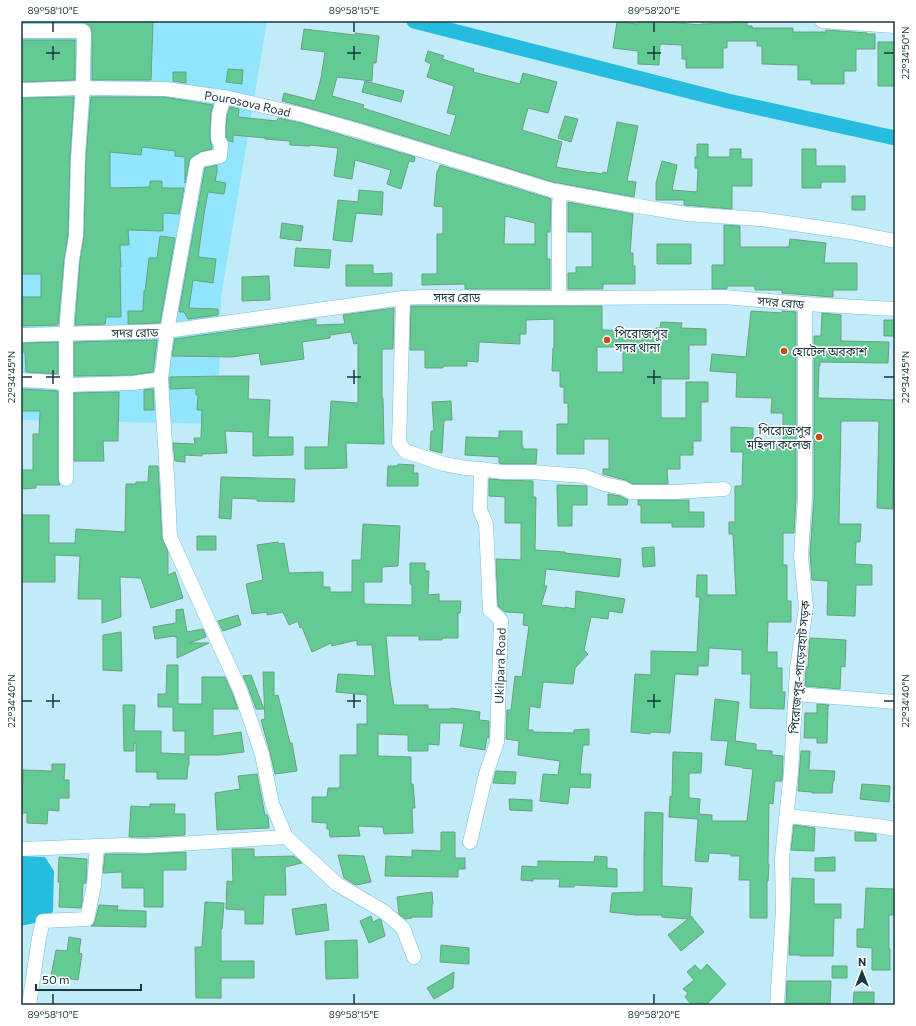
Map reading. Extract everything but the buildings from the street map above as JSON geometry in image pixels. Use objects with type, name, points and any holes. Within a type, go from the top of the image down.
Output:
[{"type":"street","points":[[822,21],[895,26]]},
{"type":"street","points":[[21,31],[83,31],[84,63],[78,157],[76,236],[72,260],[66,333],[66,479]]},
{"type":"street","name":"Pourosova Road","points":[[21,90],[82,88],[166,89],[224,97],[303,115],[560,192],[687,214],[767,220],[850,232],[895,241]]},
{"type":"street","points":[[224,97],[219,114],[218,128],[218,139],[221,145],[220,156],[204,159],[197,164],[166,331],[161,379],[170,537],[240,690],[262,754],[272,804],[286,837],[337,884],[382,911],[403,928],[414,956]]},
{"type":"street","points":[[558,298],[560,192]]},
{"type":"street","name":"সদর রোড","points":[[21,335],[166,331],[422,296],[558,298],[724,296],[805,304],[895,309]]},
{"type":"street","points":[[403,298],[398,443],[405,451],[444,464],[466,468],[502,472],[532,472],[584,476],[604,484],[623,488],[630,492],[674,492],[724,489]]},
{"type":"street","name":"পিরোজপুর-পাড়েরহাট সড়ক","points":[[777,1005],[783,910],[782,858],[791,772],[797,669],[806,607],[801,556],[805,498],[805,304]]},
{"type":"street","points":[[21,380],[56,382],[66,385],[132,383],[161,379]]},
{"type":"street","name":"Ukilpara Road","points":[[470,842],[486,774],[497,742],[501,621],[490,610],[486,524],[480,510],[481,469]]},
{"type":"street","points":[[796,694],[895,702]]},
{"type":"street","points":[[787,816],[895,829]]},
{"type":"street","points":[[21,849],[123,845],[147,846],[286,837]]},
{"type":"street","points":[[29,1005],[43,921],[87,918],[94,885],[97,846]]},
{"type":"shaded area","points":[[21,21],[267,21],[221,297],[218,424],[21,420]]},
{"type":"shaded area","points":[[21,856],[45,857],[54,871],[53,912],[35,923],[21,926]]},
{"type":"waterway","points":[[414,21],[728,101],[895,138]]},
{"type":"place","name":"পিরোজপুর সদর থানা","points":[[607,340]]},
{"type":"place","name":"হোটেল অবকাশ","points":[[784,351]]},
{"type":"place","name":"পিরোজপুর মহিলা কলেজ","points":[[819,437]]}]
